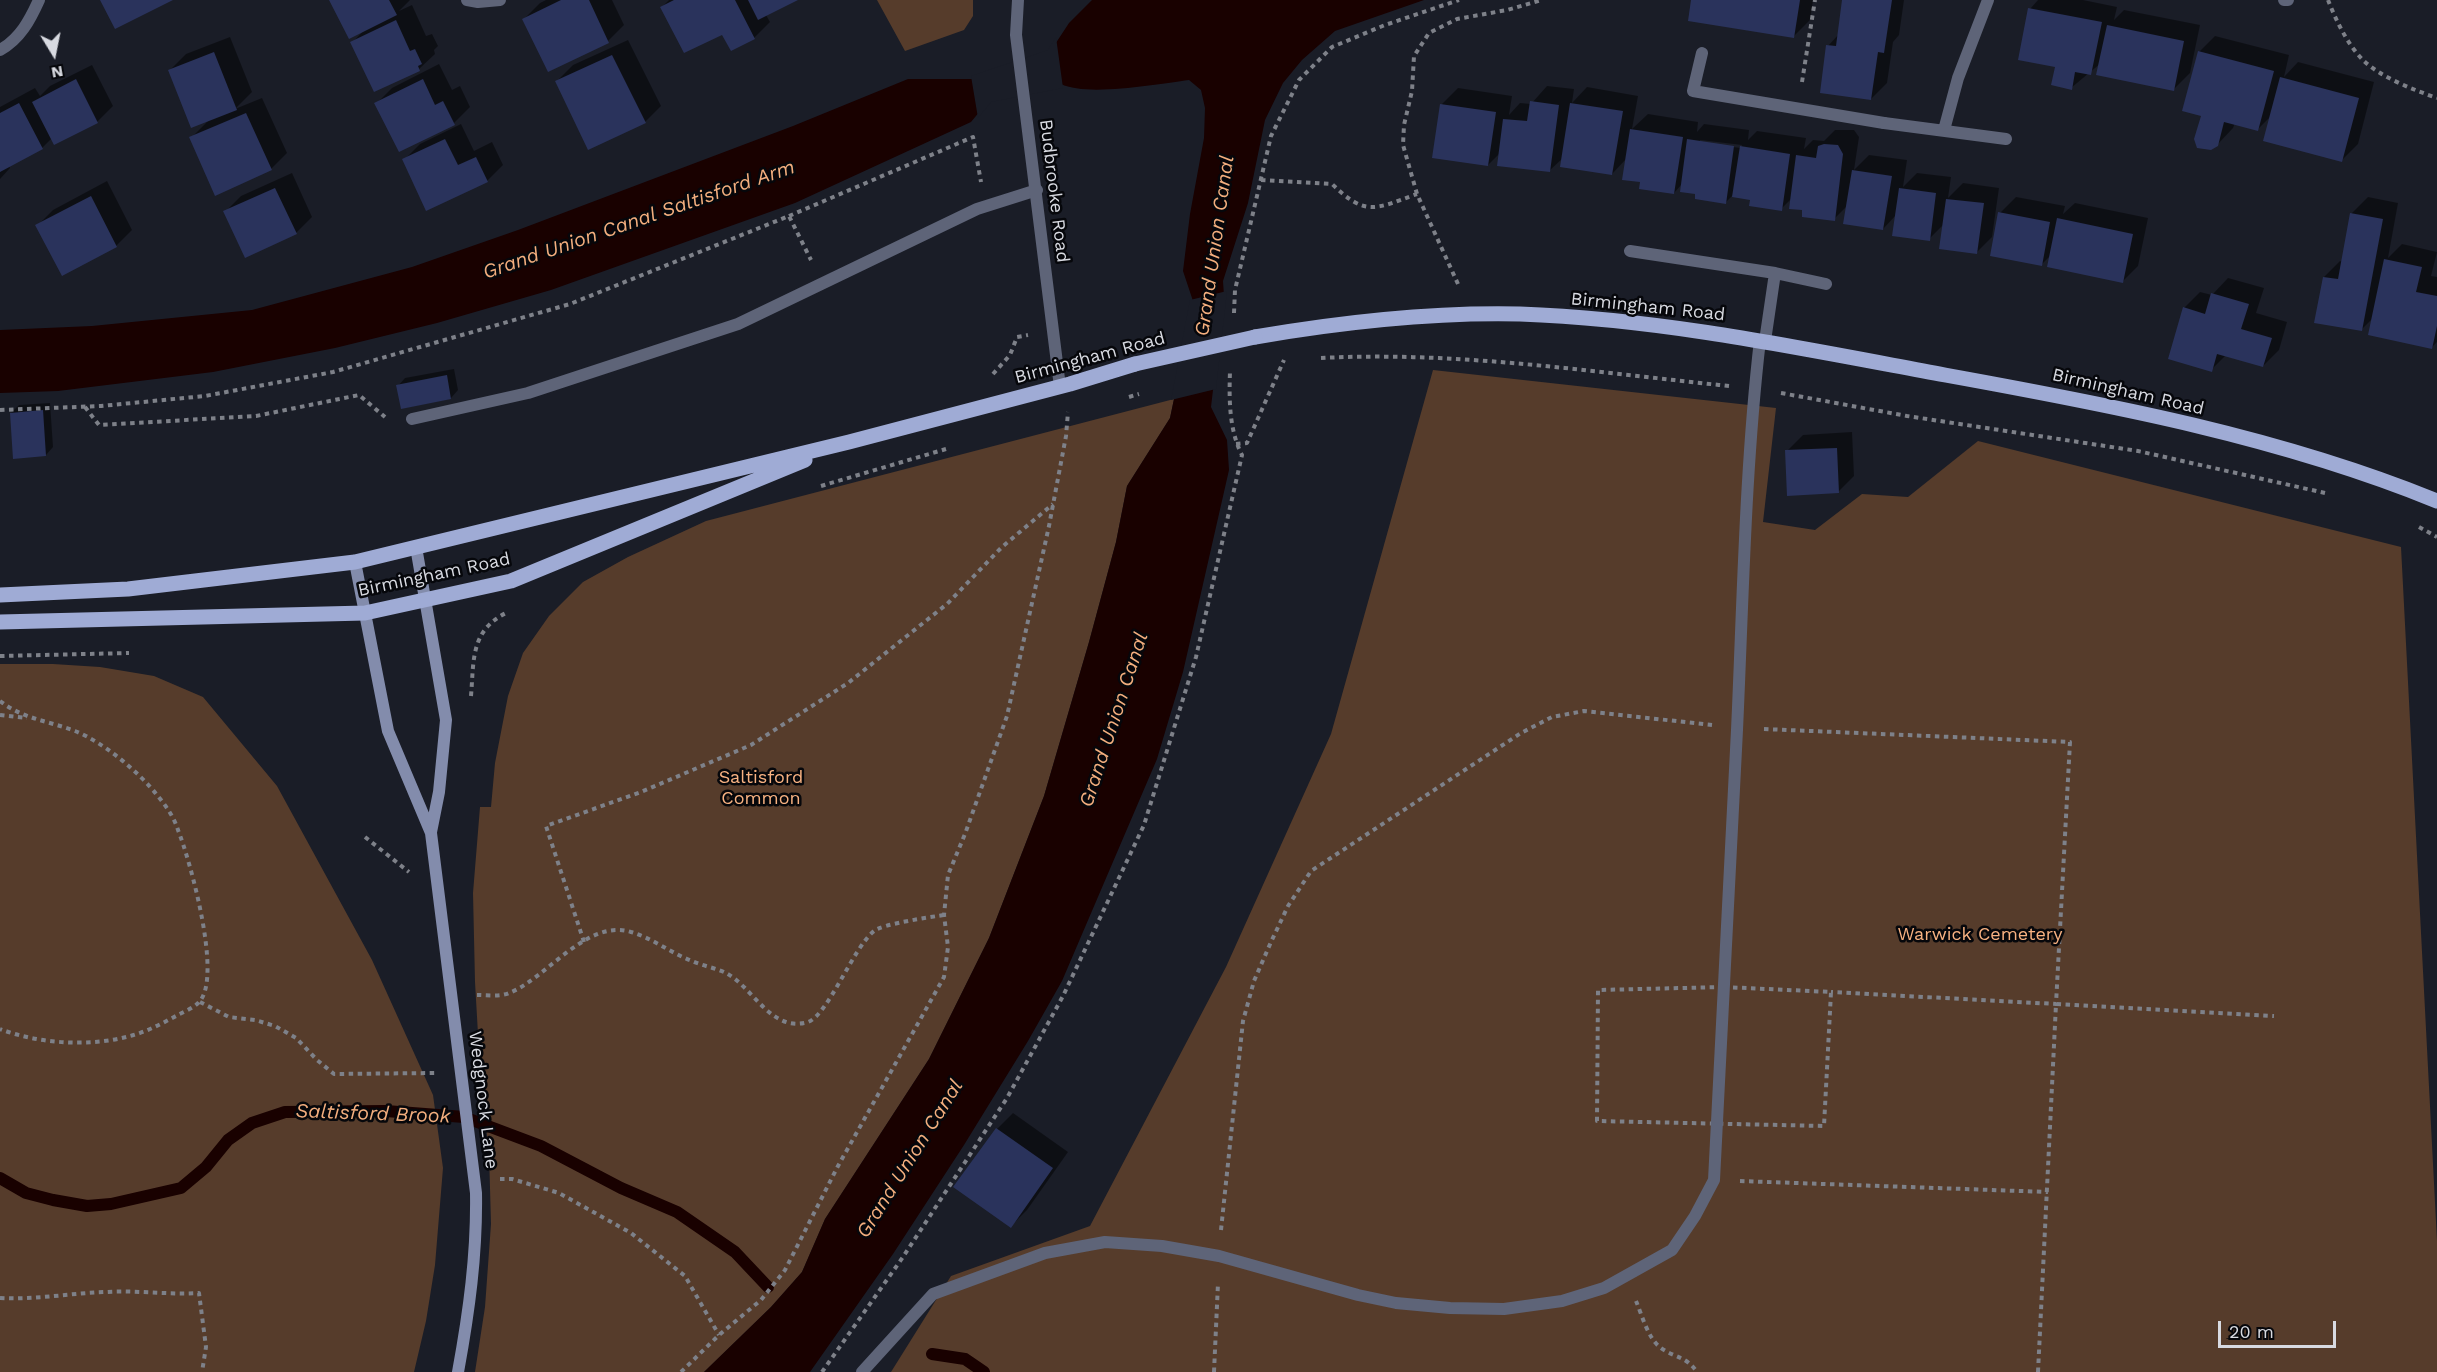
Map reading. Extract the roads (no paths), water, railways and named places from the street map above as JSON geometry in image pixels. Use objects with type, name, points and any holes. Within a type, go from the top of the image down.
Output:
[{"type":"main road","name":"Birmingham Road","points":[[0,595],[128,589],[355,562],[849,442],[1065,386],[1135,364],[1255,337],[1402,317],[1520,314],[1600,320],[1762,341],[2131,411],[2331,462],[2437,501]]},
{"type":"main road","name":"Birmingham Road","points":[[0,621],[366,613],[511,581],[849,442]]},
{"type":"street","points":[[0,50],[19,35],[39,0]]},
{"type":"street","points":[[466,0],[478,2],[500,0]]},
{"type":"street","name":"Budbrooke Road","points":[[1018,0],[1016,35],[1065,386]]},
{"type":"street","points":[[1944,130],[1958,78],[1988,0]]},
{"type":"street","points":[[1702,53],[1693,91],[1884,123],[2006,139]]},
{"type":"street","points":[[412,419],[528,393],[738,324],[977,209],[1037,190]]},
{"type":"street","points":[[1630,252],[1775,273],[1826,284]]},
{"type":"street","points":[[862,1372],[933,1294],[1045,1253],[1106,1242],[1162,1246],[1219,1256],[1358,1295],[1396,1302],[1450,1308],[1504,1309],[1562,1301],[1604,1288],[1672,1250],[1695,1216],[1714,1180],[1738,728],[1746,508],[1754,388],[1775,273]]},
{"type":"street","name":"Wedgnock Lane","points":[[416,547],[446,720],[439,792],[430,833]]},
{"type":"street","name":"Wedgnock Lane","points":[[355,562],[388,731],[430,833],[441,899],[475,1179],[477,1234],[458,1372]]},
{"type":"water","points":[[1092,0],[1424,0],[1335,31],[1302,60],[1283,83],[1265,120],[1248,203],[1223,281],[1224,296],[1211,407],[1227,440],[1229,470],[1183,672],[1157,759],[1062,981],[964,1145],[893,1254],[810,1372],[704,1372],[771,1307],[802,1272],[825,1219],[929,1059],[989,938],[1044,796],[1116,542],[1127,486],[1170,418],[1193,301],[1183,271],[1190,214],[1204,138],[1205,108],[1201,90],[1189,80],[1105,90],[1073,88],[1061,84],[990,99],[971,122],[795,203],[551,290],[437,323],[335,348],[213,372],[58,391],[0,393],[0,330],[92,326],[252,310],[412,267],[518,230],[793,126],[908,79],[972,79],[1050,52],[1069,23]]},
{"type":"waterway","name":"Saltisford Brook","points":[[0,1178],[26,1193],[53,1200],[87,1206],[111,1204],[181,1188],[206,1167],[228,1140],[252,1123],[285,1112],[386,1111],[464,1117],[541,1146],[621,1188],[677,1212],[735,1252],[768,1287]]},
{"type":"waterway","points":[[932,1354],[965,1359],[984,1372]]},
{"type":"water label","name":"Grand Union Canal Saltisford Arm","points":[[639,220]]},
{"type":"water label","name":"Grand Union Canal","points":[[1215,246]]},
{"type":"water label","name":"Grand Union Canal","points":[[1114,720]]},
{"type":"water label","name":"Grand Union Canal","points":[[910,1159]]},
{"type":"park label","name":"Saltisford Common","points":[[761,788]]},
{"type":"park label","name":"Warwick Cemetery","points":[[1980,935]]}]
